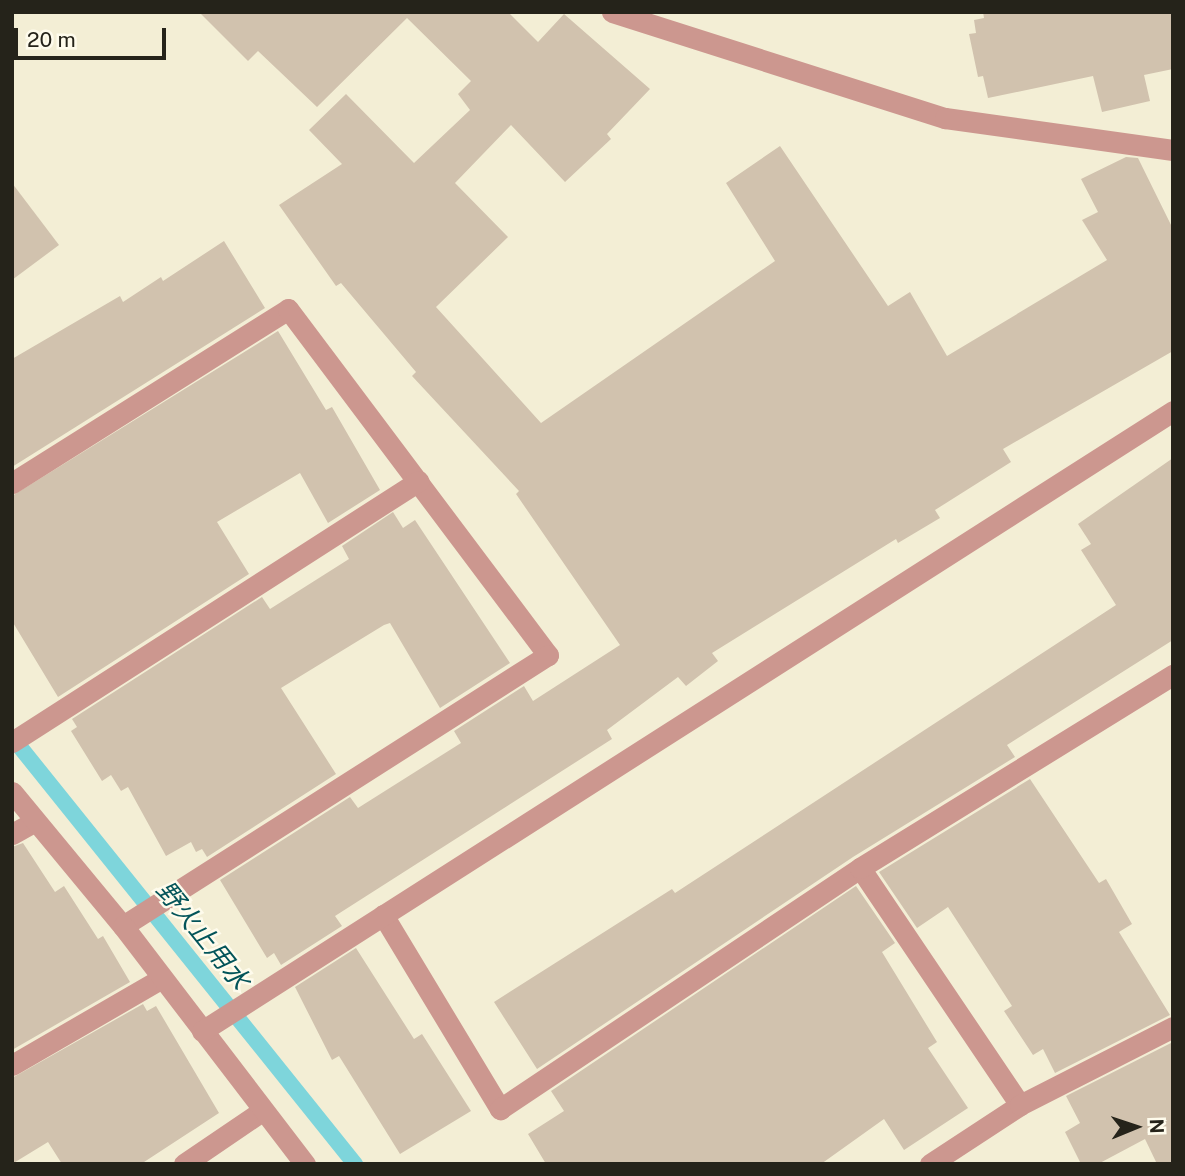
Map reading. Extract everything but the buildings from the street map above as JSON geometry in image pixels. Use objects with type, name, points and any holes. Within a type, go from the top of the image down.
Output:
[{"type":"street","points":[[612,12],[945,118],[1173,150]]},
{"type":"street","points":[[12,483],[288,309],[548,654],[128,922]]},
{"type":"street","points":[[209,1026],[1173,411]]},
{"type":"street","points":[[12,742],[418,481]]},
{"type":"street","points":[[383,915],[500,1109],[860,868],[1173,675]]},
{"type":"street","points":[[12,792],[35,821],[128,922],[162,978],[209,1026],[262,1111],[305,1164]]},
{"type":"street","points":[[12,834],[35,821]]},
{"type":"street","points":[[860,868],[1020,1105]]},
{"type":"street","points":[[12,1065],[162,978]]},
{"type":"street","points":[[930,1164],[1020,1105],[1173,1027]]},
{"type":"street","points":[[184,1164],[262,1111]]},
{"type":"waterway","name":"野火止用水","points":[[12,737],[355,1164]]}]
